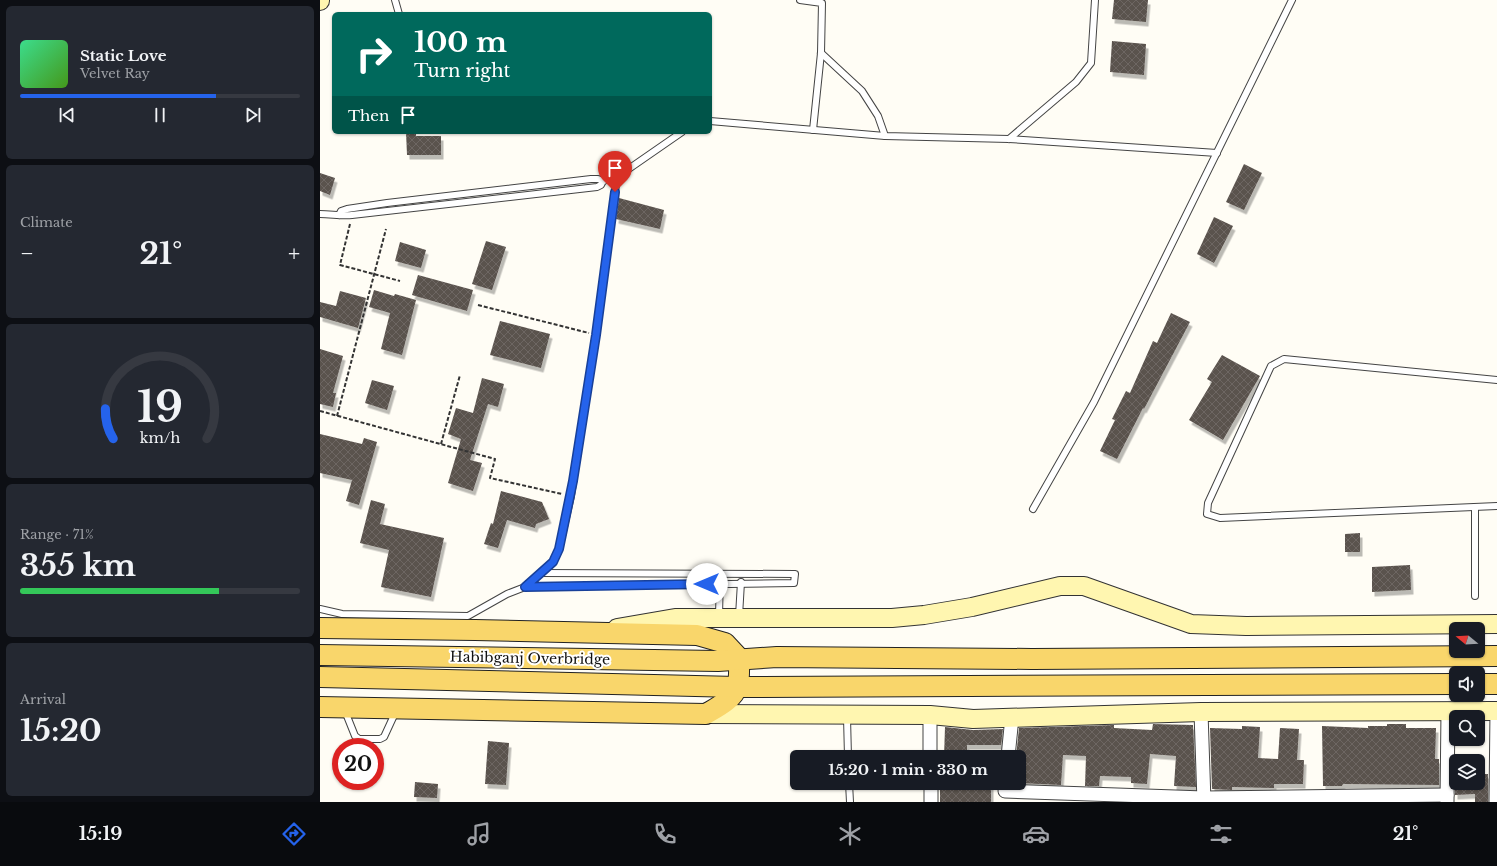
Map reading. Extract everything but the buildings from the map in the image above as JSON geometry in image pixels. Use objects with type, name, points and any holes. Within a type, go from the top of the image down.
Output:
[{"type":"main road","points":[[320,628],[697,635],[725,643],[739,658],[737,688],[732,696],[723,704],[706,714],[396,710],[320,707]]},
{"type":"main road","name":"Habibganj Overbridge","points":[[320,655],[718,661],[739,658],[777,657],[1032,659],[1497,656]]},
{"type":"main road","name":"Habibganj Overbridge","points":[[320,676],[737,688],[1449,684]]},
{"type":"main road","points":[[1485,684],[1497,684]]},
{"type":"street","points":[[586,632],[676,618],[892,618],[924,616],[972,607],[1060,586],[1084,586],[1191,624],[1246,626],[1497,624]]},
{"type":"street","points":[[706,714],[930,715],[966,719],[1201,712],[1497,711],[1496,802]]},
{"type":"street","points":[[1201,712],[1204,800]]},
{"type":"street","points":[[1005,792],[1204,800],[1447,799],[1448,712]]},
{"type":"street","points":[[930,715],[930,750]]},
{"type":"street","points":[[1009,750],[1012,717]]},
{"type":"street","points":[[930,790],[931,802]]},
{"type":"lane","points":[[395,0],[398,12]]},
{"type":"lane","points":[[800,0],[822,3],[821,53],[813,130]]},
{"type":"lane","points":[[1009,139],[1076,82],[1091,63],[1095,0]]},
{"type":"lane","points":[[1033,509],[1094,402],[1292,0]]},
{"type":"lane","points":[[821,53],[862,92],[878,116],[885,136]]},
{"type":"lane","points":[[712,122],[885,136],[1009,139],[1217,153]]},
{"type":"lane","points":[[338,214],[347,209],[388,203],[591,179],[603,181],[617,177],[679,134]]},
{"type":"lane","points":[[320,609],[342,614],[468,616],[507,594],[525,587],[553,562],[559,549],[571,496],[596,335],[617,177]]},
{"type":"lane","points":[[320,214],[338,214],[344,216],[598,187],[603,181]]},
{"type":"lane","points":[[1497,380],[1284,359],[1271,366],[1208,503],[1207,514],[1220,518],[1497,506]]},
{"type":"lane","points":[[1475,507],[1475,596]]},
{"type":"lane","points":[[525,587],[794,583],[795,574],[542,573]]},
{"type":"lane","points":[[719,618],[720,574]]},
{"type":"lane","points":[[739,619],[742,574]]},
{"type":"lane","points":[[344,708],[355,736],[358,739],[380,739],[384,737],[396,710]]},
{"type":"lane","points":[[847,714],[848,750]]},
{"type":"lane","points":[[849,790],[850,802]]},
{"type":"path","points":[[352,215],[340,265],[400,281]]},
{"type":"path","points":[[337,416],[386,229]]},
{"type":"path","points":[[478,305],[596,335]]},
{"type":"path","points":[[441,444],[460,375]]},
{"type":"path","points":[[320,411],[495,458],[490,478],[571,496]]},
{"type":"route","points":[[615,192],[596,335],[571,496],[559,549],[553,562],[525,587],[707,584]]}]
